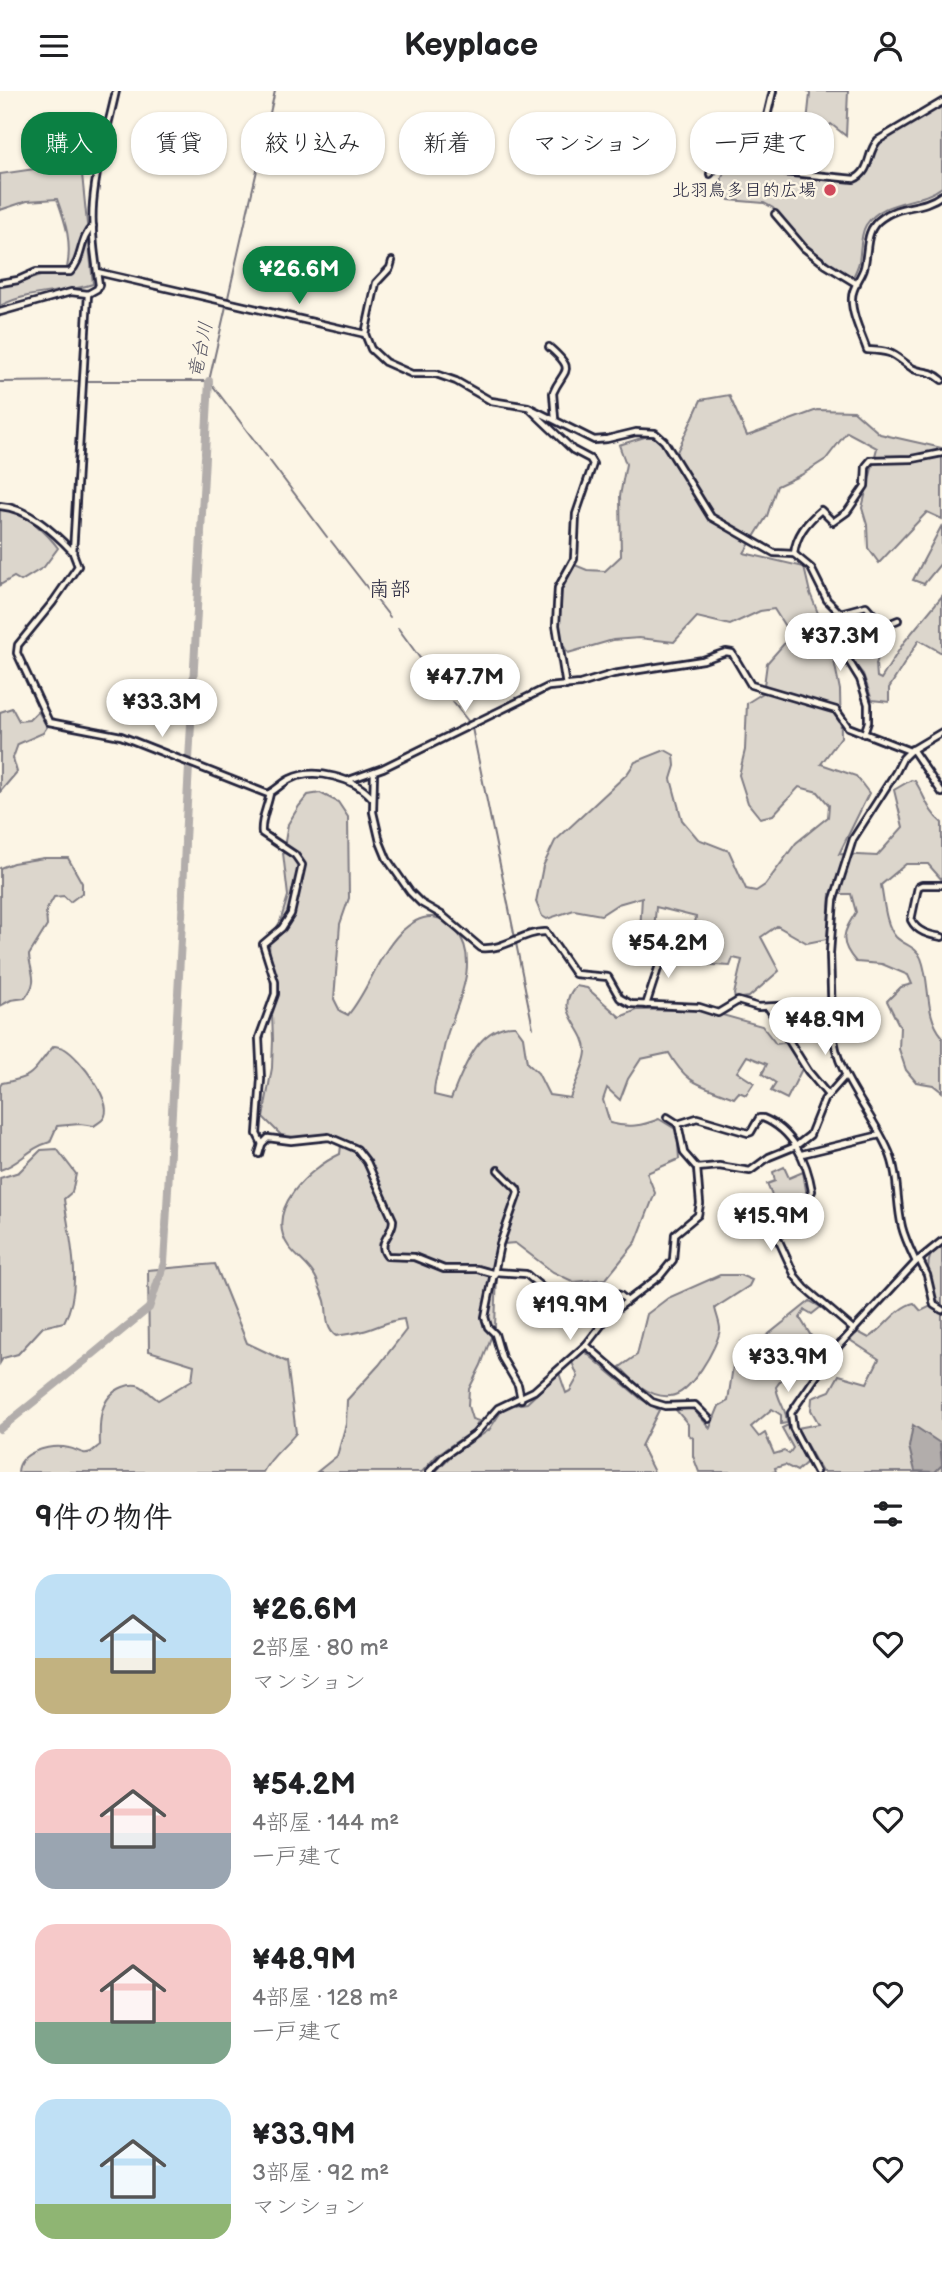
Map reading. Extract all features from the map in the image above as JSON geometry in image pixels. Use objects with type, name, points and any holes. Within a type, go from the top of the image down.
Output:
[{"type":"street","points":[[0,312],[26,307],[71,292],[88,294],[97,289],[99,285],[93,226],[95,185],[116,91]]},
{"type":"street","points":[[769,112],[774,91]]},
{"type":"street","points":[[813,175],[854,179],[867,168],[871,149],[878,140],[942,101]]},
{"type":"street","points":[[942,195],[924,205],[898,209],[881,218],[868,236],[864,268],[851,299],[867,350],[895,354],[914,370],[932,372],[942,380]]},
{"type":"street","points":[[775,214],[804,248],[857,284]]},
{"type":"street","points":[[0,283],[18,280],[36,272],[71,272],[86,233],[93,226]]},
{"type":"street","points":[[392,261],[390,268],[376,283],[365,334],[375,353],[397,369],[412,374],[441,375],[491,401],[528,407],[594,440],[636,432],[655,433],[664,441],[710,517],[774,553],[794,554],[811,568],[827,600],[840,613],[847,658],[860,680],[868,704],[868,722],[864,734]]},
{"type":"street","points":[[97,272],[365,334]]},
{"type":"street","points":[[73,553],[88,294]]},
{"type":"street","points":[[549,347],[562,359],[566,368],[565,376],[553,393],[555,419]]},
{"type":"street","points":[[528,407],[573,450],[590,459],[593,464],[576,514],[576,551],[558,588],[556,625],[566,686]]},
{"type":"street","points":[[794,554],[795,545],[805,524],[821,510],[833,522],[847,512],[865,485],[866,466],[872,460],[912,459],[942,453]]},
{"type":"street","points":[[0,506],[19,509],[62,541],[73,553],[77,564],[37,624],[18,645],[17,653],[27,678],[49,722],[121,736],[252,789],[270,793]]},
{"type":"street","points":[[840,613],[866,606],[886,625],[898,620]]},
{"type":"street","points":[[346,781],[374,772],[548,687],[566,686],[613,674],[732,653],[751,685],[836,710],[848,727],[911,750],[942,793]]},
{"type":"street","points":[[942,732],[911,750],[903,758],[860,824],[839,877],[834,899],[830,953],[835,1047],[845,1076],[880,1135],[892,1163],[902,1226],[917,1261],[927,1275],[934,1305],[942,1310]]},
{"type":"street","points":[[374,772],[372,798],[380,842],[387,859],[421,903],[442,915],[481,948],[497,948],[538,932],[547,932],[575,974],[608,978],[625,1002],[699,1007],[718,1013],[738,1001],[758,1007],[821,1004],[827,1011],[833,1032]]},
{"type":"street","points":[[262,1145],[257,1134],[261,1079],[259,1038],[275,994],[275,982],[263,944],[282,928],[291,914],[302,865],[295,855],[262,833],[261,822],[267,810],[270,793],[289,779],[301,775],[320,775],[346,781],[364,789],[372,798]]},
{"type":"street","points":[[942,885],[918,887],[911,920],[920,931],[942,937]]},
{"type":"street","points":[[646,1005],[664,947]]},
{"type":"street","points":[[768,1007],[807,1071],[828,1095]]},
{"type":"street","points":[[697,1168],[719,1165],[750,1171],[769,1157],[796,1146],[810,1135],[818,1111],[845,1076]]},
{"type":"street","points":[[429,1472],[444,1456],[475,1434],[498,1408],[534,1391],[586,1345],[606,1317],[626,1300],[650,1286],[673,1260],[676,1234],[698,1215],[700,1204],[697,1168],[684,1153],[678,1124],[667,1117]]},
{"type":"street","points":[[678,1124],[697,1118],[748,1133],[759,1118],[763,1118],[785,1132],[802,1154],[811,1194],[779,1218],[775,1222],[774,1230],[795,1276],[805,1288],[854,1330]]},
{"type":"street","points":[[802,1154],[880,1135]]},
{"type":"street","points":[[258,1154],[268,1138],[290,1141],[329,1137],[357,1149],[367,1162],[393,1220],[393,1228],[383,1242],[382,1249],[387,1256],[414,1257],[444,1269],[526,1274],[545,1290],[574,1298],[613,1293],[626,1300]]},
{"type":"street","points":[[498,1170],[518,1193],[500,1244],[484,1313],[485,1323],[495,1334],[502,1357],[518,1385],[521,1398]]},
{"type":"street","points":[[816,1472],[793,1428],[790,1417],[793,1408],[833,1352],[917,1261],[942,1241]]},
{"type":"street","points":[[586,1345],[652,1402],[665,1406],[695,1405],[709,1419]]},
{"type":"shaded area","points":[[808,91],[848,91],[846,136],[834,126],[834,112],[808,112]]},
{"type":"shaded area","name":"北羽鳥多目的広場","points":[[942,104],[942,187],[873,216],[864,229],[859,262],[853,277],[827,263],[807,247],[773,208],[764,203],[729,200],[721,183],[723,175],[784,175],[854,182],[867,170],[876,145]]},
{"type":"shaded area","points":[[21,171],[21,175],[82,175],[93,284],[23,297],[0,306],[0,284],[24,281],[67,268],[69,250],[57,199],[27,201],[0,210],[0,174]]},
{"type":"shaded area","points":[[729,395],[747,436],[817,410],[854,411],[880,434],[942,448],[942,519],[927,512],[879,563],[868,548],[867,525],[862,508],[877,448],[847,432],[826,459],[777,486],[767,516],[744,553],[804,567],[810,593],[831,646],[840,690],[841,737],[821,764],[856,776],[869,793],[839,854],[877,856],[903,827],[894,790],[911,780],[915,781],[930,809],[942,823],[942,880],[928,864],[906,864],[881,885],[892,932],[899,940],[917,951],[924,968],[930,1009],[936,1028],[942,1036],[942,1092],[933,1085],[916,1082],[906,1070],[899,1049],[900,1027],[887,1001],[901,987],[912,984],[908,975],[882,964],[856,962],[850,955],[844,937],[856,912],[851,894],[830,894],[827,939],[807,943],[777,926],[761,937],[779,971],[749,997],[735,999],[742,960],[733,958],[730,966],[699,964],[689,960],[696,917],[656,907],[653,942],[640,932],[642,897],[618,904],[601,915],[574,910],[547,919],[542,916],[536,902],[543,866],[555,841],[627,774],[635,762],[665,750],[674,755],[675,766],[671,779],[682,820],[698,839],[729,851],[746,889],[756,891],[765,885],[796,843],[828,817],[829,805],[818,792],[799,787],[773,815],[760,818],[748,803],[739,775],[745,750],[747,703],[763,693],[767,663],[791,636],[774,609],[760,611],[730,625],[697,617],[674,642],[639,638],[613,640],[568,653],[560,640],[559,596],[562,585],[575,565],[587,570],[605,571],[621,556],[620,496],[626,464],[619,445],[651,435],[676,454],[701,400]]},
{"type":"shaded area","points":[[9,507],[36,525],[58,548],[44,567],[21,581],[14,577],[0,585],[0,509]]},
{"type":"shaded area","points":[[942,525],[942,562],[924,584],[913,580]]},
{"type":"shaded area","points":[[942,596],[942,653],[919,640],[889,688],[889,702],[872,700],[863,674],[852,661],[873,623],[879,628],[871,646],[880,653],[876,664],[877,677],[881,679],[904,642]]},
{"type":"shaded area","points":[[12,708],[19,721],[29,720],[38,711],[47,727],[43,733],[18,744],[13,758],[17,772],[0,792],[0,712]]},
{"type":"shaded area","points":[[320,793],[338,802],[348,817],[349,898],[340,924],[334,999],[340,1011],[348,1015],[392,942],[415,922],[428,917],[439,919],[454,928],[463,942],[467,967],[465,980],[435,1081],[434,1095],[451,1099],[467,1063],[482,1041],[491,1032],[502,1027],[515,1026],[523,1037],[527,1063],[538,1073],[549,1095],[570,1098],[586,1051],[585,1042],[572,1019],[567,1003],[576,986],[587,988],[620,1017],[637,1010],[701,1009],[762,1026],[776,1044],[788,1042],[803,1067],[787,1099],[771,1091],[776,1083],[762,1074],[767,1064],[747,1056],[737,1072],[754,1083],[746,1095],[739,1092],[734,1098],[696,1083],[682,1072],[669,1053],[641,1059],[628,1079],[620,1100],[607,1088],[603,1100],[610,1123],[635,1126],[659,1119],[677,1130],[679,1159],[647,1173],[655,1193],[636,1242],[606,1279],[574,1282],[553,1272],[515,1243],[503,1244],[495,1257],[495,1326],[469,1389],[468,1406],[472,1419],[479,1421],[474,1430],[438,1454],[422,1472],[317,1472],[337,1456],[346,1424],[347,1400],[406,1330],[404,1319],[353,1333],[336,1336],[332,1332],[317,1280],[289,1247],[282,1233],[282,1219],[294,1192],[316,1169],[340,1154],[341,1145],[334,1136],[299,1138],[281,1135],[263,1117],[272,1068],[273,1039],[269,940],[280,922],[288,896],[283,853],[288,824],[308,795]]},
{"type":"shaded area","points":[[44,858],[68,858],[82,883],[82,893],[70,902],[64,896],[54,897],[46,911],[47,926],[29,955],[33,977],[30,992],[25,998],[11,1000],[0,1006],[0,868]]},
{"type":"shaded area","points":[[54,1046],[71,1054],[94,1081],[105,1103],[106,1112],[103,1119],[94,1126],[57,1126],[50,1142],[0,1170],[0,1086],[29,1075]]},
{"type":"shaded area","points":[[57,1149],[76,1174],[72,1192],[64,1199],[74,1278],[70,1308],[64,1322],[43,1327],[18,1354],[3,1358],[0,1363],[0,1178],[19,1172],[41,1150]]},
{"type":"shaded area","points":[[784,1167],[789,1178],[803,1172],[807,1196],[780,1214],[767,1184],[775,1181],[773,1172]]},
{"type":"shaded area","points":[[942,1245],[942,1306],[932,1290],[928,1269],[931,1255]]},
{"type":"shaded area","points":[[215,1264],[247,1343],[287,1362],[296,1433],[263,1472],[18,1472],[24,1459],[45,1448],[62,1447],[88,1453],[100,1445],[102,1411],[115,1391],[138,1385],[158,1400],[192,1380],[194,1365],[149,1351],[148,1270]]},
{"type":"shaded area","points":[[720,1275],[740,1275],[752,1280],[749,1286],[715,1308],[720,1329],[718,1337],[694,1379],[678,1394],[662,1396],[648,1391],[630,1378],[620,1367],[637,1355],[647,1314],[668,1298]]},
{"type":"shaded area","points":[[810,1301],[821,1307],[812,1314],[805,1310],[800,1318],[816,1344],[811,1360],[799,1369],[787,1372],[776,1387],[787,1423],[781,1424],[781,1415],[772,1409],[751,1427],[759,1437],[765,1433],[774,1454],[784,1451],[789,1454],[793,1448],[782,1428],[788,1425],[807,1462],[797,1471],[785,1465],[775,1468],[776,1472],[699,1472],[693,1456],[693,1438],[688,1434],[688,1424],[676,1410],[680,1406],[692,1408],[710,1428],[719,1406],[728,1401],[733,1366],[742,1350],[741,1342],[765,1337]]},
{"type":"shaded area","points":[[914,1303],[921,1311],[931,1306],[942,1311],[942,1472],[822,1472],[797,1428],[819,1424],[811,1410],[812,1398],[830,1391],[839,1375],[867,1383],[879,1359],[850,1340],[858,1332],[869,1338],[896,1313]]},
{"type":"shaded area","points":[[584,1351],[641,1399],[659,1410],[641,1446],[654,1472],[435,1472],[452,1455],[489,1430],[507,1406],[527,1403],[559,1373],[566,1393],[570,1391],[578,1377],[572,1362]]},
{"type":"shaded area","points":[[913,1425],[940,1443],[942,1465],[935,1472],[915,1471],[909,1447]]},
{"type":"waterway","name":"竜台川","points":[[209,381],[275,91]]},
{"type":"waterway","points":[[0,382],[80,381]]},
{"type":"waterway","points":[[85,381],[208,381]]},
{"type":"waterway","name":"竜台川","points":[[205,453],[209,381]]},
{"type":"waterway","points":[[210,382],[267,457]]},
{"type":"waterway","name":"竜台川","points":[[201,531],[205,457]]},
{"type":"waterway","points":[[270,461],[327,537]]},
{"type":"waterway","name":"竜台川","points":[[197,608],[201,534]]},
{"type":"waterway","points":[[331,541],[390,617]]},
{"type":"waterway","name":"竜台川","points":[[193,685],[197,611]]},
{"type":"waterway","points":[[398,628],[449,698]]},
{"type":"waterway","name":"竜台川","points":[[189,760],[193,688]]},
{"type":"waterway","points":[[453,702],[468,721]]},
{"type":"waterway","points":[[472,728],[515,938]]},
{"type":"waterway","name":"竜台川","points":[[185,840],[189,766]]},
{"type":"waterway","name":"竜台川","points":[[182,916],[185,843]]},
{"type":"waterway","name":"竜台川","points":[[178,994],[182,921]]},
{"type":"waterway","points":[[516,943],[533,1028]]},
{"type":"waterway","name":"竜台川","points":[[174,1071],[178,998]]},
{"type":"waterway","name":"竜台川","points":[[170,1149],[174,1075]]},
{"type":"waterway","name":"竜台川","points":[[166,1226],[170,1152]]},
{"type":"waterway","name":"竜台川","points":[[92,1355],[149,1308],[164,1263],[166,1230]]},
{"type":"waterway","name":"竜台川","points":[[0,1429],[87,1359]]},
{"type":"place","name":"北羽鳥多目的広場","points":[[830,190]]},
{"type":"district","name":"南部","points":[[390,589]]}]
